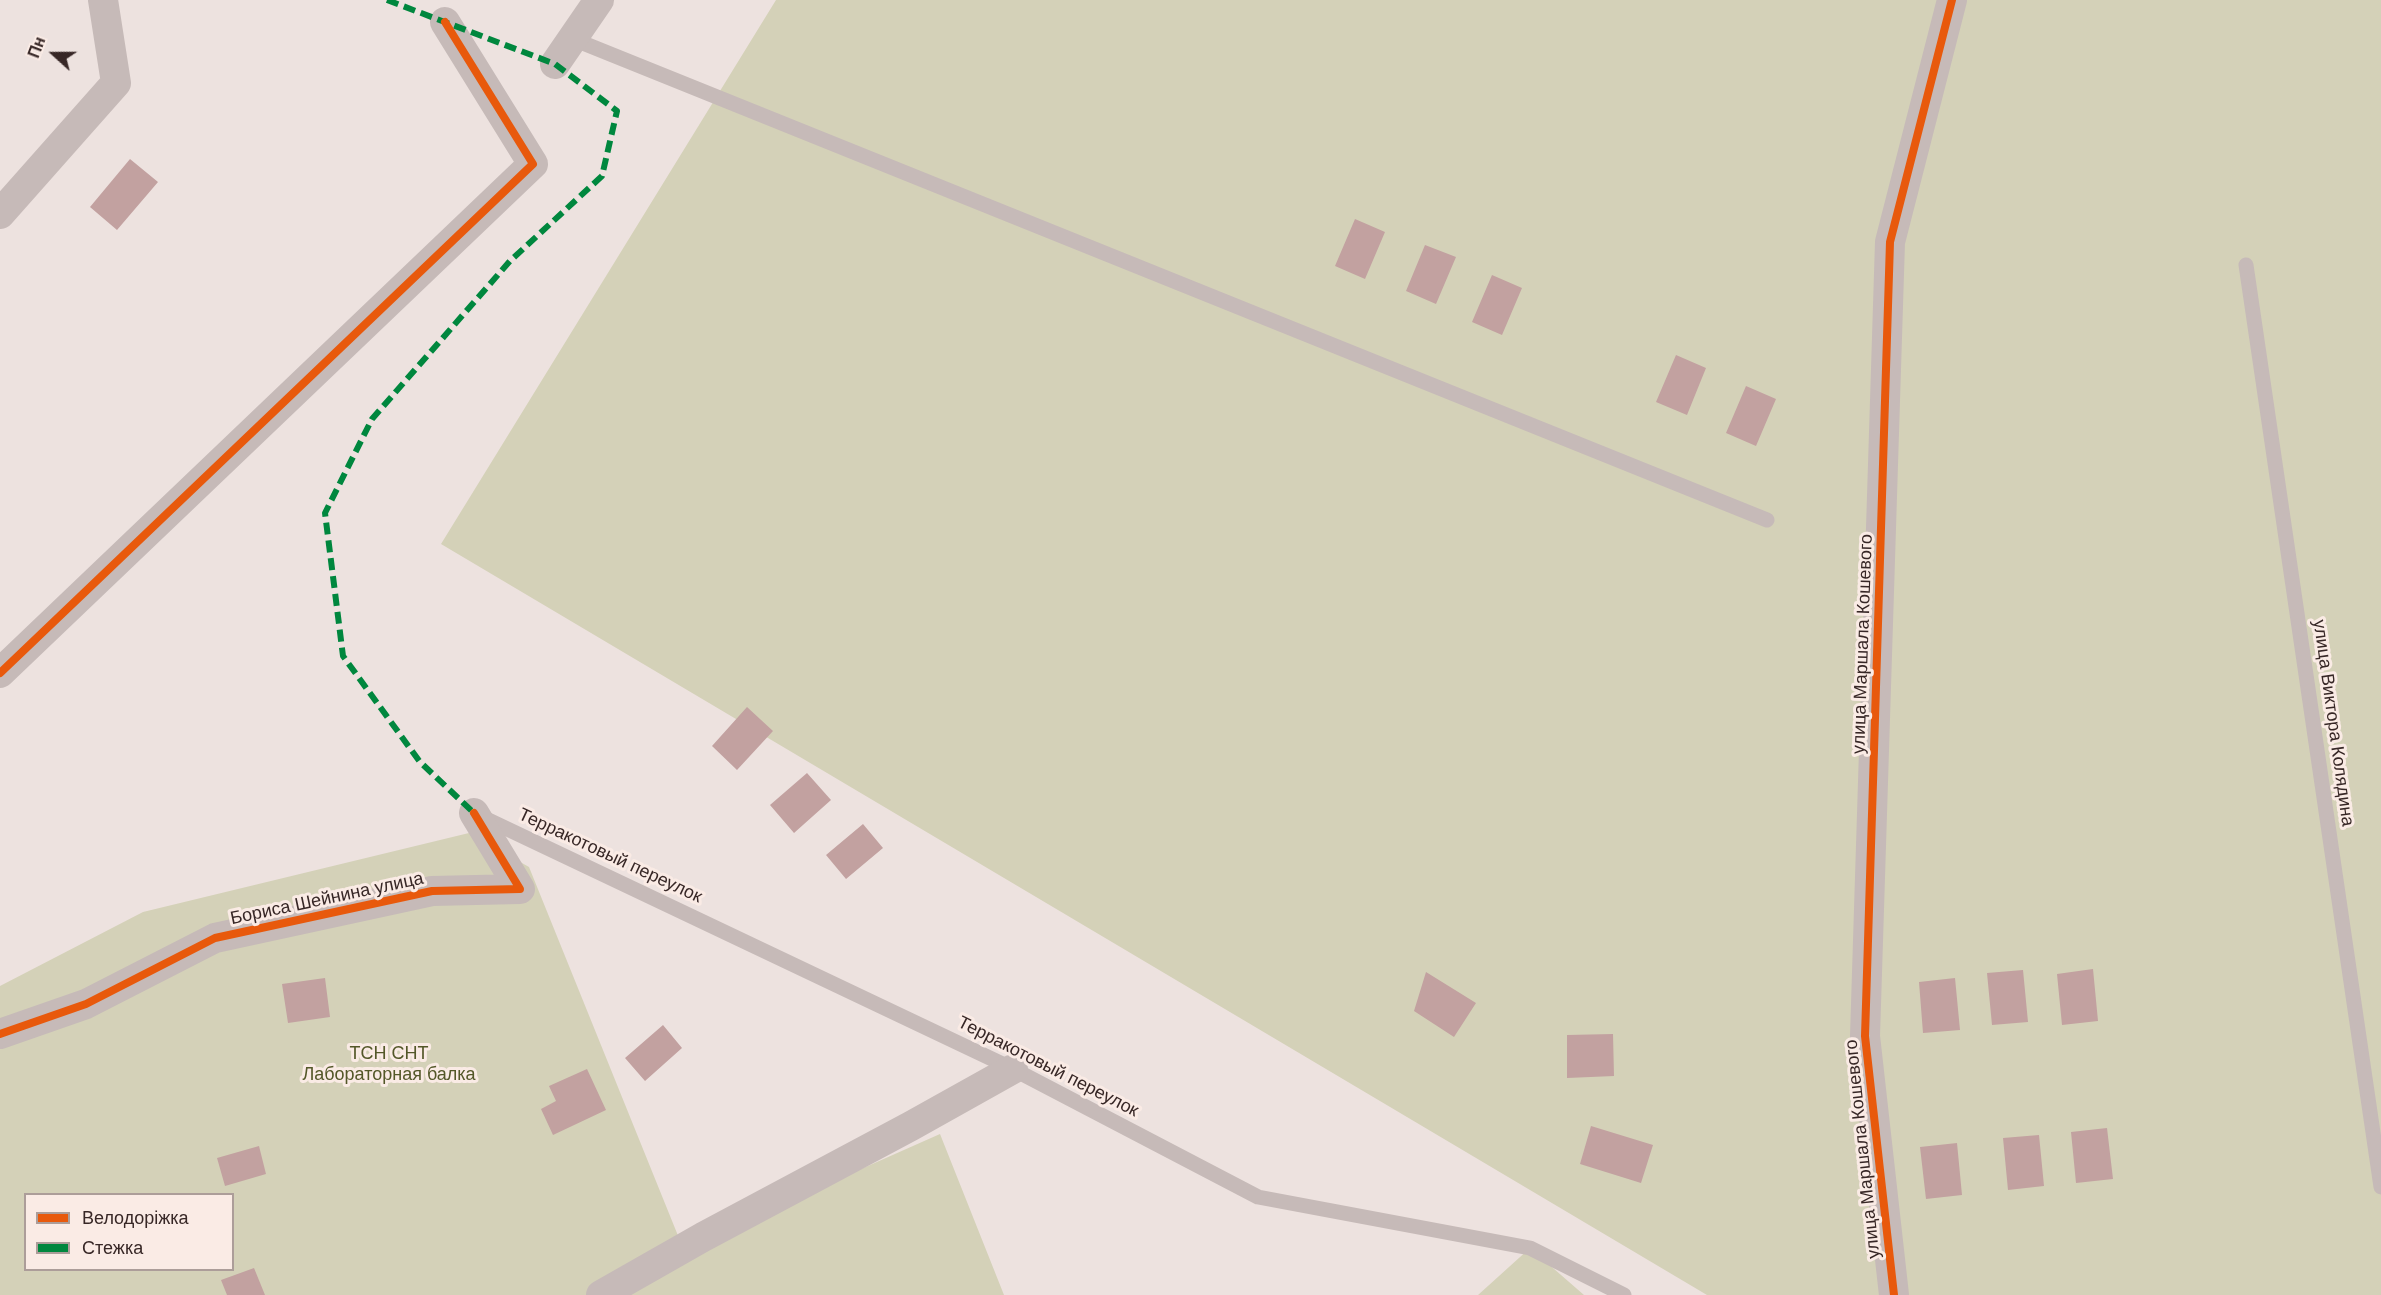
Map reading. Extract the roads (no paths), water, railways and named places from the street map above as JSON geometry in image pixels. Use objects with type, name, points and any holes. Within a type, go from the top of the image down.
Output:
[{"type":"street","points":[[0,214],[116,84],[103,0]]},
{"type":"street","points":[[555,64],[599,0]]},
{"type":"street","name":"улица Маршала Кошевого","points":[[1894,1295],[1865,1036],[1890,242],[1952,0]]},
{"type":"street","points":[[0,673],[532,164],[445,22]]},
{"type":"street","name":"Бориса Шейнина улица","points":[[0,1034],[86,1004],[215,938],[432,891],[520,890],[474,813]]},
{"type":"street","points":[[602,1295],[703,1237],[1013,1069]]},
{"type":"lane","points":[[573,39],[1767,520]]},
{"type":"lane","name":"улица Виктора Колядина","points":[[2246,265],[2381,1187]]},
{"type":"lane","name":"Терракотовый переулок","points":[[474,813],[1013,1069],[1258,1197],[1530,1248],[1624,1295]]},
{"type":"park label","name":"ТСН СНТ Лабораторная балка","points":[[389,1064]]}]
